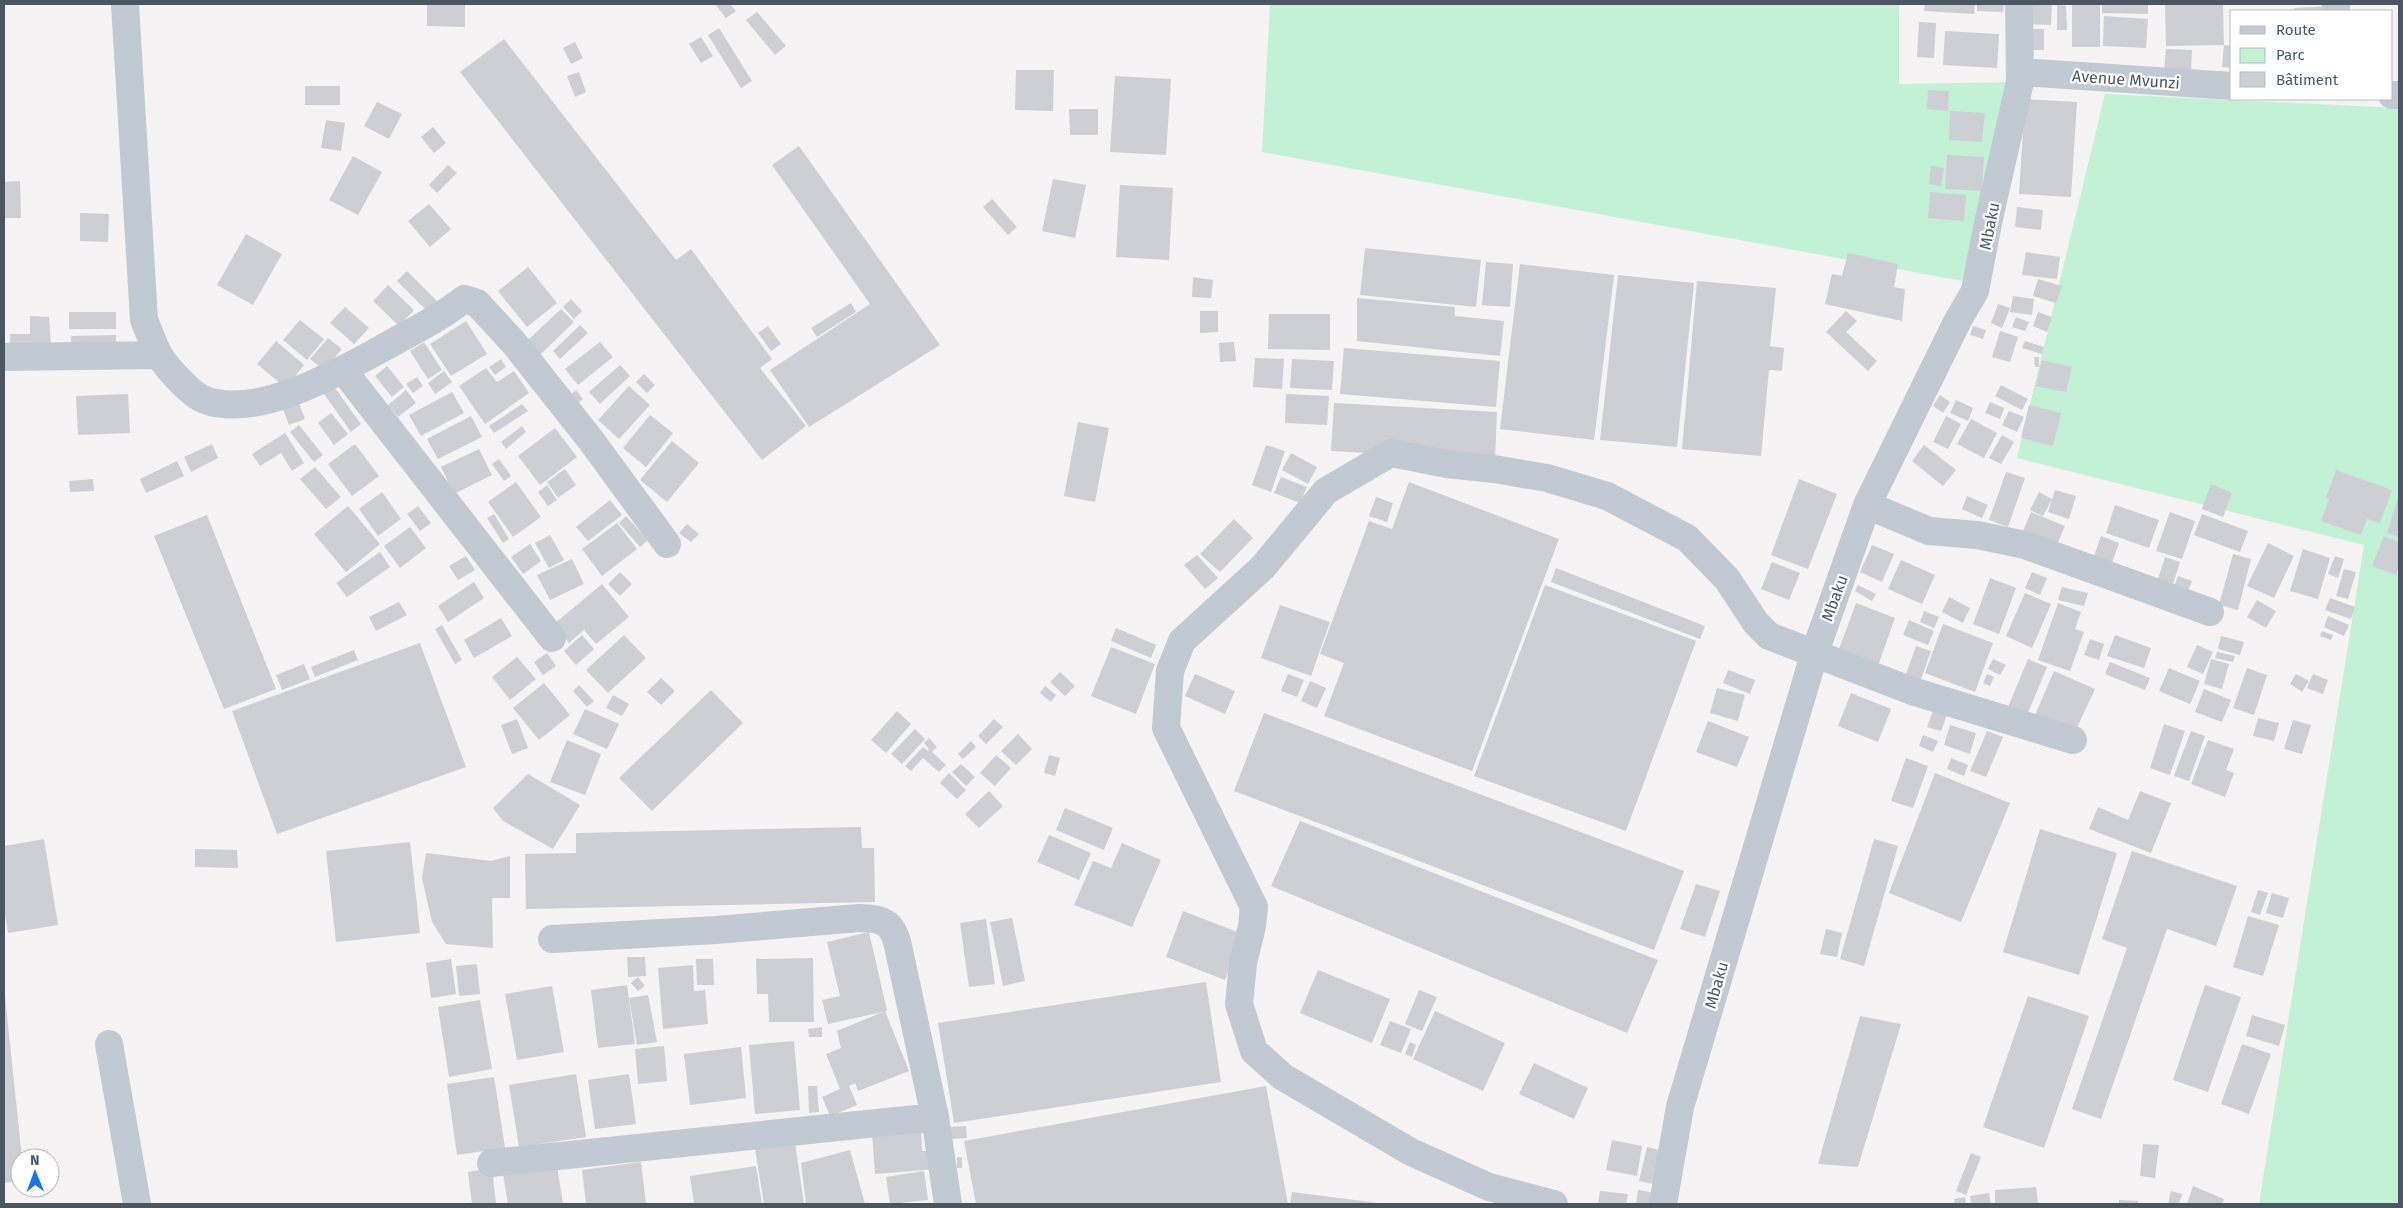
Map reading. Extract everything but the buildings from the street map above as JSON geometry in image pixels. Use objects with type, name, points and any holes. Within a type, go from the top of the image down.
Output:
[{"type":"street","points":[[125,4],[144,320],[159,355],[181,382],[202,399],[219,404],[240,404],[268,399],[343,370],[448,312],[464,299],[477,302],[514,342],[667,544]]},
{"type":"street","name":"Mbaku","points":[[1663,1204],[1680,1108],[1814,655],[1867,505],[1958,320],[1975,291],[1988,223],[2020,82],[2019,4]]},
{"type":"street","name":"Avenue Mvunzi","points":[[2020,72],[2230,86]]},
{"type":"street","points":[[4,357],[159,355]]},
{"type":"street","points":[[343,370],[552,638]]},
{"type":"street","points":[[1554,1204],[1489,1187],[1411,1152],[1283,1077],[1254,1051],[1239,1004],[1243,963],[1252,926],[1254,907],[1166,728],[1170,672],[1182,642],[1263,568],[1326,491],[1391,453],[1447,464],[1494,469],[1547,478],[1607,496],[1687,538],[1726,579],[1756,623],[1769,636],[1814,655],[1912,691],[2073,740]]},
{"type":"street","points":[[1867,505],[1929,531],[1976,535],[2025,545],[2210,612]]},
{"type":"street","points":[[552,939],[716,930],[859,918],[872,918],[886,923],[895,932],[935,1117],[948,1204]]},
{"type":"street","points":[[109,1044],[137,1204]]},
{"type":"street","points":[[490,1163],[935,1117]]},
{"type":"green space","points":[[1270,4],[1899,4],[1899,84],[2020,82],[1968,282],[1262,152]]},
{"type":"green space","points":[[2105,94],[2399,108],[2399,1204],[2259,1204],[2364,545],[2017,458]]}]
